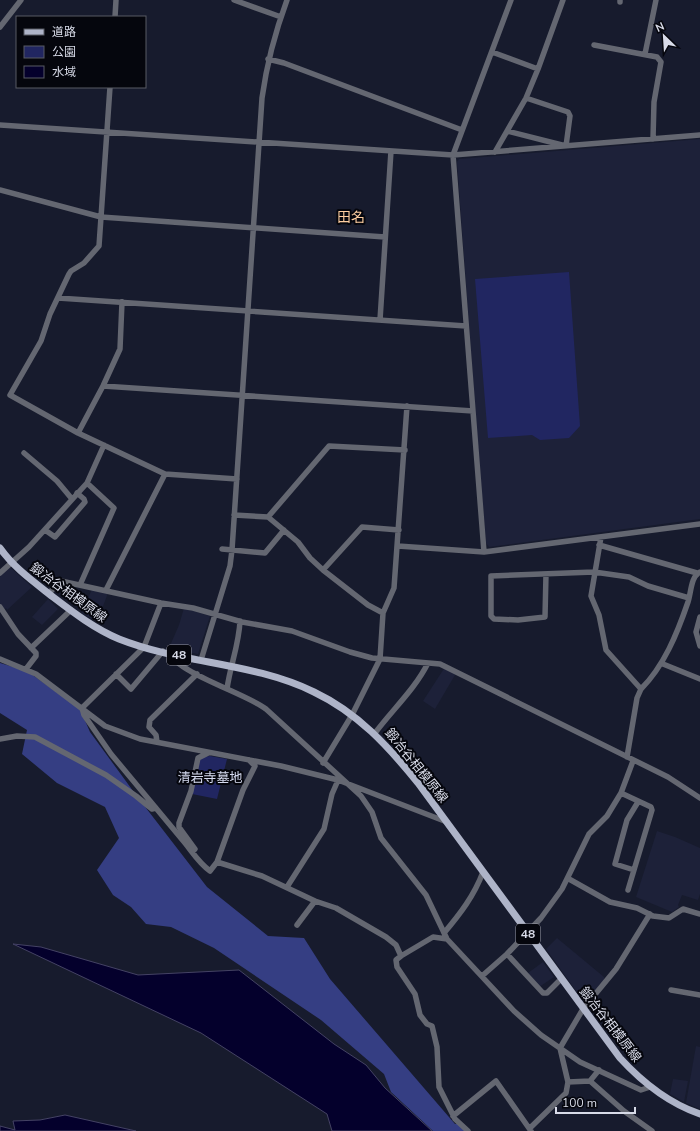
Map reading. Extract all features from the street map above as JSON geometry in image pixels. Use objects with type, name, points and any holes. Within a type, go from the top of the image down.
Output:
[{"type":"main road","name":"鍛冶谷相模原線","points":[[0,548],[11,563],[49,594],[106,633],[144,647],[268,675],[303,686],[326,698],[352,715],[375,733],[395,755],[447,823],[620,1058],[650,1087],[678,1105],[700,1114]]},
{"type":"street","points":[[0,28],[21,0]]},
{"type":"street","points":[[115,16],[116,0]]},
{"type":"street","points":[[234,0],[281,17]]},
{"type":"street","points":[[201,660],[230,566],[262,98],[268,60],[287,0]]},
{"type":"street","points":[[484,552],[453,155],[511,0]]},
{"type":"street","points":[[495,152],[526,98],[563,0]]},
{"type":"street","points":[[645,54],[656,0]]},
{"type":"street","points":[[594,45],[657,56],[661,62],[654,102],[653,139]]},
{"type":"street","points":[[492,52],[538,69]]},
{"type":"street","points":[[268,60],[284,63],[462,130]]},
{"type":"street","points":[[110,88],[99,246],[84,263],[71,271],[50,314],[41,341],[10,396],[78,434],[165,474],[237,479]]},
{"type":"street","points":[[526,98],[568,112],[566,146]]},
{"type":"street","points":[[0,125],[453,155],[700,135]]},
{"type":"street","points":[[507,131],[566,146]]},
{"type":"street","points":[[380,320],[391,151]]},
{"type":"street","points":[[0,190],[101,217],[385,237]]},
{"type":"street","points":[[58,298],[466,326]]},
{"type":"street","points":[[78,434],[120,349],[122,302]]},
{"type":"street","points":[[103,386],[473,411]]},
{"type":"street","points":[[323,763],[352,715],[380,659],[383,613],[394,588],[407,406]]},
{"type":"street","points":[[0,573],[45,530],[87,483],[104,446]]},
{"type":"street","points":[[268,517],[329,446],[405,450]]},
{"type":"street","points":[[24,452],[57,481],[72,499]]},
{"type":"street","points":[[106,590],[165,474]]},
{"type":"street","points":[[80,585],[114,508],[87,483]]},
{"type":"street","points":[[45,530],[55,537],[84,502],[84,499],[78,493]]},
{"type":"street","points":[[234,515],[268,517],[298,542],[310,558],[323,570],[368,605],[383,613]]},
{"type":"street","points":[[398,546],[484,552],[700,524]]},
{"type":"street","points":[[323,570],[362,527],[399,530]]},
{"type":"street","points":[[222,550],[265,552],[284,530]]},
{"type":"street","points":[[601,537],[591,596],[599,615],[606,650],[641,690]]},
{"type":"street","points":[[600,545],[698,573],[663,664],[641,690],[637,698],[627,756]]},
{"type":"street","points":[[546,574],[545,616],[518,620],[494,619],[491,616],[492,576],[594,572],[629,577],[648,586],[689,598]]},
{"type":"street","points":[[49,594],[61,581],[161,603],[193,608],[240,622],[292,631],[353,653],[380,659],[440,664],[588,739],[627,756],[633,761],[676,782],[700,798]]},
{"type":"street","points":[[82,708],[144,647],[161,603]]},
{"type":"street","points":[[0,607],[18,634],[36,656],[26,669]]},
{"type":"street","points":[[31,648],[71,610]]},
{"type":"street","points":[[700,617],[696,632],[700,646]]},
{"type":"street","points":[[227,689],[231,667],[240,639],[240,622]]},
{"type":"street","points":[[116,674],[131,689],[167,652],[176,662],[197,674],[253,700],[266,708],[338,779]]},
{"type":"street","points":[[0,659],[36,674],[105,726],[140,739],[194,749],[208,754],[248,760],[338,779],[447,823]]},
{"type":"street","points":[[375,733],[387,716],[419,680],[428,663]]},
{"type":"street","points":[[663,664],[700,679]]},
{"type":"street","points":[[156,742],[156,735],[149,727],[150,720],[197,674]]},
{"type":"street","points":[[82,708],[84,715],[111,754],[192,852],[195,858],[210,871],[217,862],[243,790],[255,766],[248,760]]},
{"type":"street","points":[[0,739],[18,736],[35,737],[106,775],[152,809],[156,808]]},
{"type":"street","points":[[192,852],[195,849],[179,827],[179,823],[191,791],[198,758],[208,754]]},
{"type":"street","points":[[482,976],[507,954],[541,918],[569,879],[590,834],[607,816],[621,793],[633,761]]},
{"type":"street","points":[[287,887],[324,829],[332,794],[338,779]]},
{"type":"street","points":[[347,783],[369,806],[381,838],[426,895],[446,936],[514,1011],[580,1062],[641,1090],[650,1087]]},
{"type":"street","points":[[621,793],[651,807],[652,810],[628,890]]},
{"type":"street","points":[[634,870],[615,864],[627,820],[638,802]]},
{"type":"street","points":[[217,862],[262,876],[315,901],[336,908],[379,931],[396,945],[401,956]]},
{"type":"street","points":[[446,936],[466,907],[482,872]]},
{"type":"street","points":[[569,879],[610,902],[637,908],[650,914],[669,918],[683,909],[700,914]]},
{"type":"street","points":[[297,925],[315,901]]},
{"type":"street","points":[[453,1116],[496,1081],[530,1130],[560,1100],[566,1092],[568,1082],[560,1048],[583,1009],[616,969],[650,914]]},
{"type":"street","points":[[446,936],[433,937],[396,960],[397,967],[412,988],[420,1015],[427,1024],[432,1026],[437,1047],[439,1087],[453,1116],[468,1131]]},
{"type":"street","points":[[507,954],[543,993],[546,994],[561,979]]},
{"type":"street","points":[[671,990],[700,995]]},
{"type":"street","points":[[590,1081],[599,1070]]},
{"type":"street","points":[[568,1082],[590,1081],[619,1107],[650,1131]]},
{"type":"shaded area","points":[[700,139],[700,519],[489,547],[486,543],[479,460],[457,162],[459,159]]},
{"type":"shaded area","points":[[8,568],[11,568],[32,587],[7,610],[6,608],[4,610],[0,604],[0,575]]},
{"type":"shaded area","points":[[92,589],[108,593],[97,622],[82,613]]},
{"type":"shaded area","points":[[48,599],[58,609],[42,625],[32,617]]},
{"type":"shaded area","points":[[184,608],[210,616],[198,654],[169,648],[179,625]]},
{"type":"shaded area","points":[[0,663],[27,671],[80,709],[90,732],[136,795],[207,887],[268,936],[304,938],[330,979],[455,1124],[459,1124],[466,1131],[433,1131],[391,1092],[384,1074],[321,1020],[214,948],[171,927],[146,924],[131,907],[113,895],[97,870],[119,838],[105,807],[57,783],[22,754],[27,730],[0,713]]},
{"type":"shaded area","points":[[445,667],[454,672],[455,675],[435,709],[423,701]]},
{"type":"shaded area","points":[[657,831],[700,848],[700,894],[698,900],[682,895],[678,905],[679,907],[672,912],[636,897]]},
{"type":"shaded area","points":[[557,938],[604,977],[604,980],[584,1002],[546,949]]},
{"type":"shaded area","points":[[543,962],[554,977],[539,987],[528,973]]},
{"type":"shaded area","points":[[696,1046],[700,1047],[700,1109],[686,1103]]},
{"type":"shaded area","points":[[673,1079],[688,1081],[684,1102],[670,1094]]},
{"type":"green space","points":[[569,272],[580,426],[569,438],[540,440],[532,435],[488,438],[475,279]]},
{"type":"green space","name":"清岩寺墓地","points":[[210,756],[227,759],[217,799],[192,794],[199,761],[202,757]]},
{"type":"water","points":[[13,944],[41,947],[138,975],[239,970],[334,1044],[366,1065],[385,1088],[432,1131],[332,1131],[327,1114],[201,1033]]},
{"type":"water","points":[[65,1115],[136,1131],[0,1131],[0,1126],[15,1130],[13,1121],[40,1120]]},
{"type":"district","name":"田名","points":[[351,217]]}]
